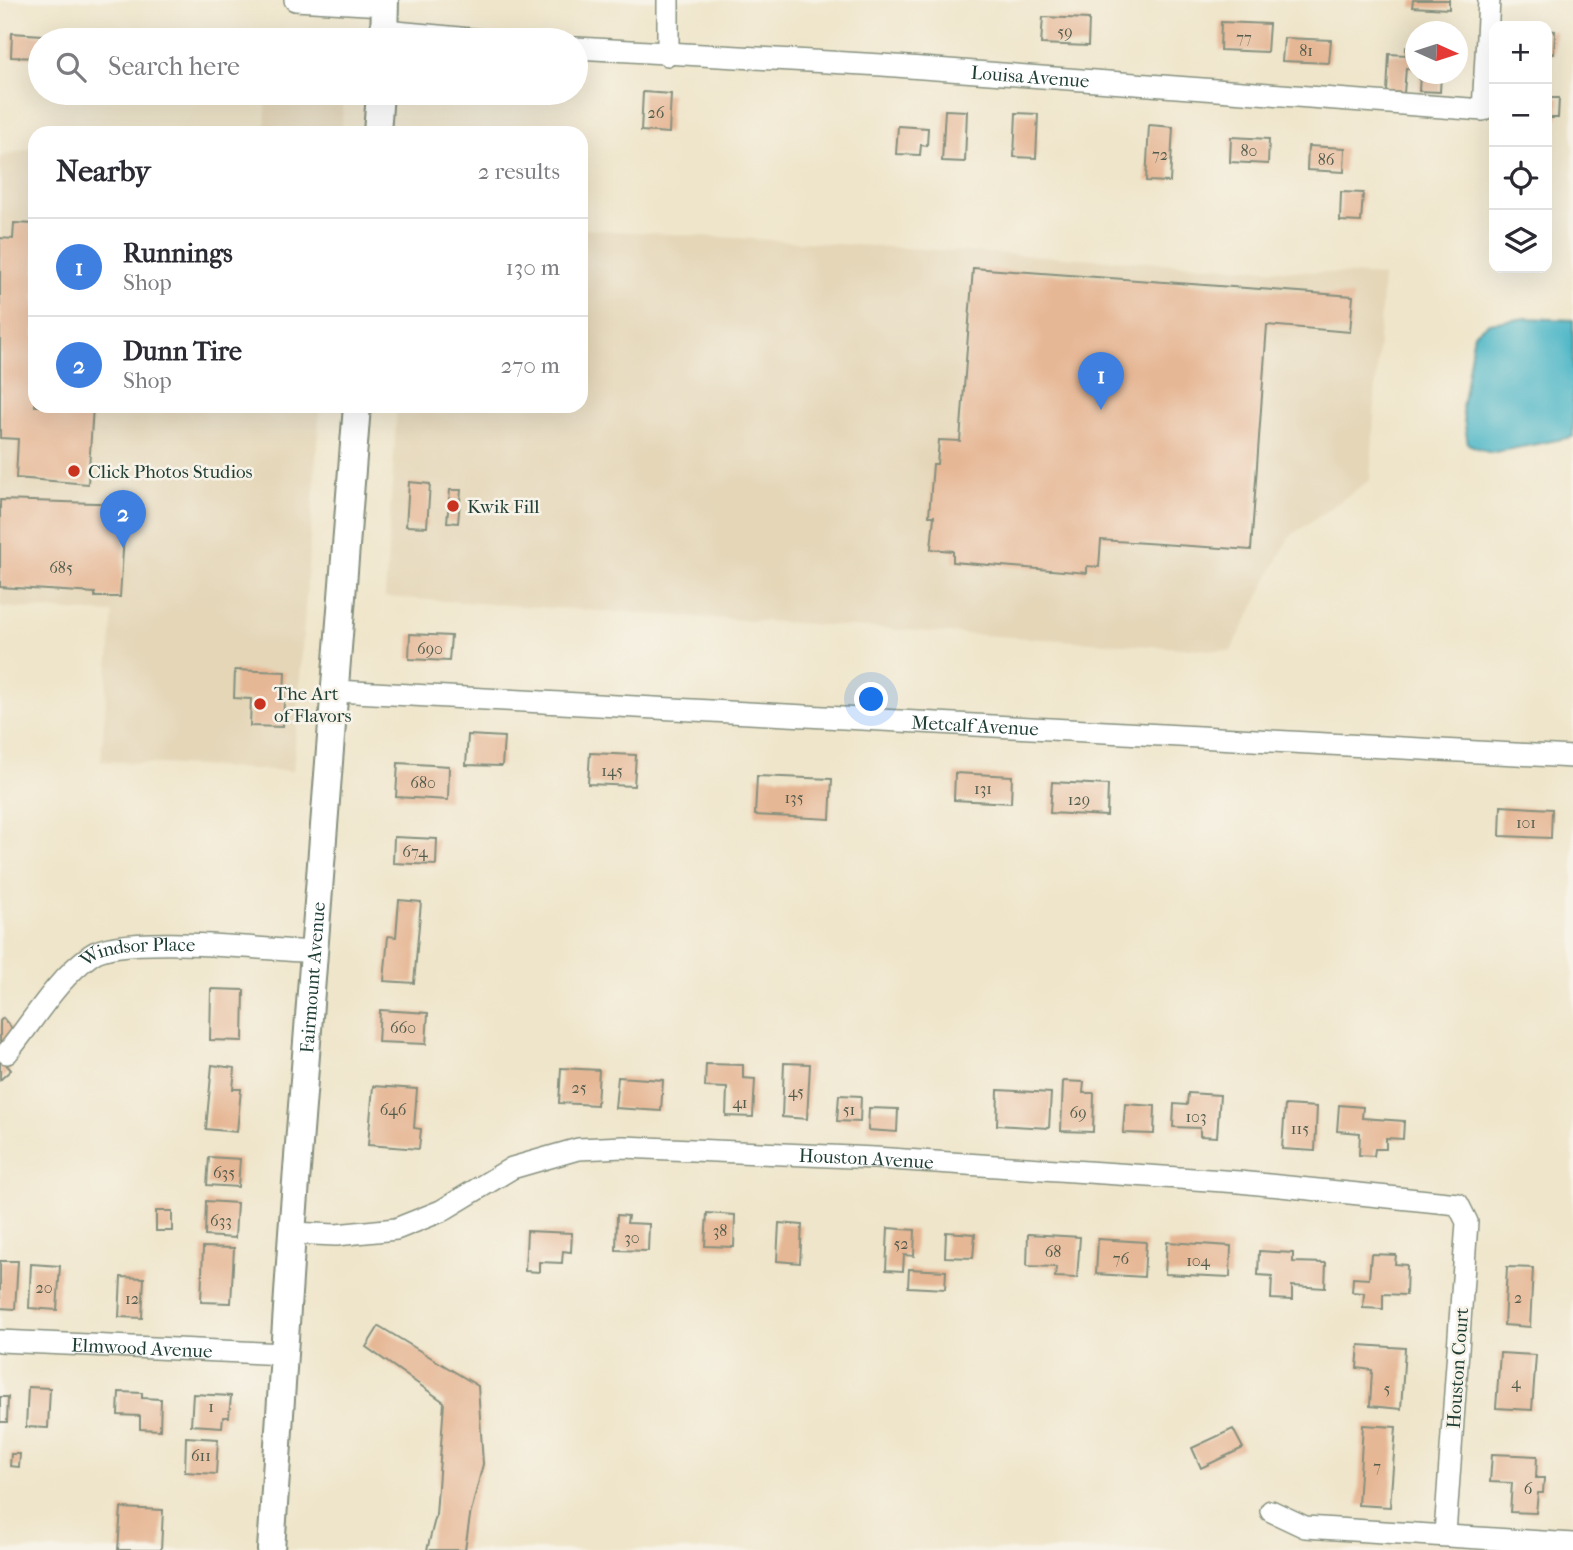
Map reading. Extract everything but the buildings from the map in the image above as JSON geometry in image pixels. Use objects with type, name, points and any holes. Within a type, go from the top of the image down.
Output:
[{"type":"main road","points":[[378,126],[379,105]]},
{"type":"main road","name":"Fairmount Avenue","points":[[271,1550],[292,1233],[356,413]]},
{"type":"street","points":[[295,0],[426,28]]},
{"type":"street","points":[[668,0],[668,55]]},
{"type":"street","name":"Louisa Avenue","points":[[588,49],[882,65],[1483,110],[1489,0]]},
{"type":"street","name":"Metcalf Avenue","points":[[336,691],[1573,757]]},
{"type":"street","name":"Windsor Place","points":[[7,1053],[60,982],[99,949],[133,944],[315,952]]},
{"type":"street","name":"Houston Avenue","points":[[292,1233],[336,1235],[396,1229],[441,1210],[512,1168],[552,1154],[601,1148],[875,1158],[1239,1182],[1458,1204]]},
{"type":"street","name":"Houston Court","points":[[1445,1534],[1467,1222],[1458,1204]]},
{"type":"street","name":"Elmwood Avenue","points":[[0,1341],[136,1350],[284,1354]]},
{"type":"street","points":[[1271,1511],[1305,1527],[1573,1544]]},
{"type":"shaded area","points":[[266,105],[343,105],[342,126],[265,126]]},
{"type":"shaded area","points":[[28,149],[28,413],[319,413],[293,771],[101,761],[113,613],[0,607],[0,157]]},
{"type":"shaded area","points":[[588,229],[1383,276],[1370,480],[1289,537],[1231,651],[385,597],[397,413],[588,413]]},
{"type":"water","points":[[1526,318],[1573,320],[1573,437],[1490,453],[1468,444],[1462,408],[1474,333],[1489,323]]},
{"type":"place","name":"Runnings","points":[[1101,410]]},
{"type":"place","name":"Click Photos Studios","points":[[74,471]]},
{"type":"place","name":"Kwik Fill","points":[[453,506]]},
{"type":"place","name":"Dunn Tire","points":[[123,548]]},
{"type":"place","name":"The Art of Flavors","points":[[260,704]]}]
